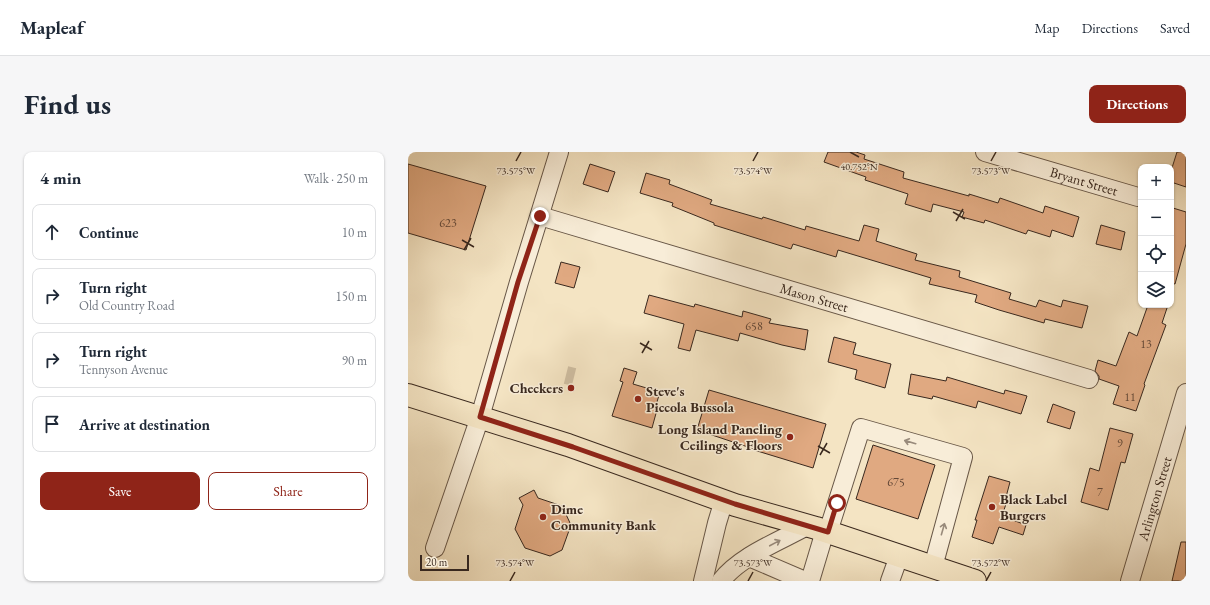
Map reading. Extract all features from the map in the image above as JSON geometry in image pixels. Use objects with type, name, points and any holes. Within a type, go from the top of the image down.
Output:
[{"type":"main road","points":[[408,395],[573,447],[724,500],[975,581]]},
{"type":"street","points":[[435,548],[480,417],[518,282],[559,152]]},
{"type":"street","name":"Bryant Street","points":[[984,152],[1138,197]]},
{"type":"street","name":"Mason Street","points":[[540,216],[1088,379]]},
{"type":"street","name":"Arlington Street","points":[[1130,581],[1186,393]]},
{"type":"street","points":[[810,581],[820,530],[861,428],[963,457],[933,567]]},
{"type":"street","points":[[703,581],[724,500]]},
{"type":"street","points":[[721,581],[728,572],[749,557],[820,530]]},
{"type":"street","points":[[890,581],[899,556]]},
{"type":"street","points":[[749,557],[805,581]]},
{"type":"building","points":[[828,152],[856,152],[865,155],[864,159],[904,172],[903,178],[969,196],[969,194],[998,203],[1000,198],[1043,213],[1045,206],[1079,217],[1073,237],[1052,230],[1050,237],[1028,230],[1026,234],[985,220],[984,223],[962,217],[964,212],[933,204],[931,212],[905,204],[908,194],[865,180],[866,177],[824,162]]},
{"type":"building","points":[[1177,152],[1186,152],[1186,187],[1174,183],[1173,164]]},
{"type":"building","points":[[408,164],[486,186],[466,250],[408,233]]},
{"type":"building","points":[[590,164],[615,172],[608,192],[583,184]]},
{"type":"building","points":[[646,173],[670,180],[669,184],[712,200],[710,204],[762,219],[763,217],[805,230],[806,226],[859,241],[864,225],[879,229],[876,241],[917,254],[915,260],[960,271],[959,277],[1011,293],[1009,299],[1036,307],[1039,300],[1061,307],[1063,300],[1088,306],[1082,328],[1045,319],[1044,323],[999,310],[975,302],[977,295],[929,284],[931,278],[838,250],[836,257],[793,244],[791,249],[714,225],[714,223],[672,206],[673,203],[640,193]]},
{"type":"building","points":[[1174,208],[1186,212],[1186,244],[1175,284]]},
{"type":"building","points":[[1101,225],[1125,232],[1121,250],[1096,244]]},
{"type":"building","points":[[561,262],[580,267],[574,288],[555,283]]},
{"type":"building","points":[[649,295],[694,307],[695,304],[742,317],[743,311],[771,319],[769,323],[808,330],[805,350],[740,333],[738,341],[696,330],[690,351],[678,348],[684,324],[644,313]]},
{"type":"building","points":[[1147,308],[1167,308],[1162,323],[1166,325],[1144,384],[1145,385],[1136,411],[1113,404],[1119,386],[1099,379],[1099,376],[1095,371],[1098,360],[1116,366],[1129,332],[1137,336]]},
{"type":"building","points":[[834,337],[856,343],[853,354],[891,364],[885,388],[855,379],[857,370],[828,362]]},
{"type":"building","name":"Steve's Piccola Bussola","points":[[624,368],[637,372],[633,384],[660,392],[652,428],[612,416],[623,382],[620,381]]},
{"type":"building","points":[[911,374],[946,381],[947,377],[1004,394],[1005,390],[1027,396],[1021,414],[978,401],[976,408],[933,396],[932,399],[908,394]]},
{"type":"building","points":[[709,390],[826,424],[813,468],[754,450],[697,430]]},
{"type":"building","points":[[1053,404],[1075,412],[1070,429],[1047,422]]},
{"type":"building","points":[[1110,428],[1133,434],[1125,463],[1121,462],[1108,510],[1081,502],[1090,468],[1099,471]]},
{"type":"building","points":[[873,445],[935,465],[918,519],[856,499]]},
{"type":"building","name":"Black Label Burgers","points":[[989,476],[1010,482],[1006,497],[1008,498],[1002,516],[1026,525],[1023,535],[999,527],[993,544],[972,537],[977,520],[975,520]]},
{"type":"building","name":"Dime Community Bank","points":[[534,490],[538,498],[562,506],[571,525],[562,550],[550,556],[525,548],[515,529],[523,505],[519,498]]},
{"type":"building","points":[[1181,542],[1186,542],[1186,581],[1172,581]]},
{"type":"tunnel","points":[[566,375],[574,377]]},
{"type":"place","name":"Checkers","points":[[571,388]]},
{"type":"place","name":"Steve's Piccola Bussola","points":[[638,399]]},
{"type":"place","name":"Long Island Paneling Ceilings & Floors","points":[[790,437]]},
{"type":"place","name":"Black Label Burgers","points":[[992,507]]},
{"type":"place","name":"Dime Community Bank","points":[[543,517]]},
{"type":"route","points":[[540,216],[518,282],[480,417],[573,447],[676,483],[708,496],[828,532],[837,503]]}]
